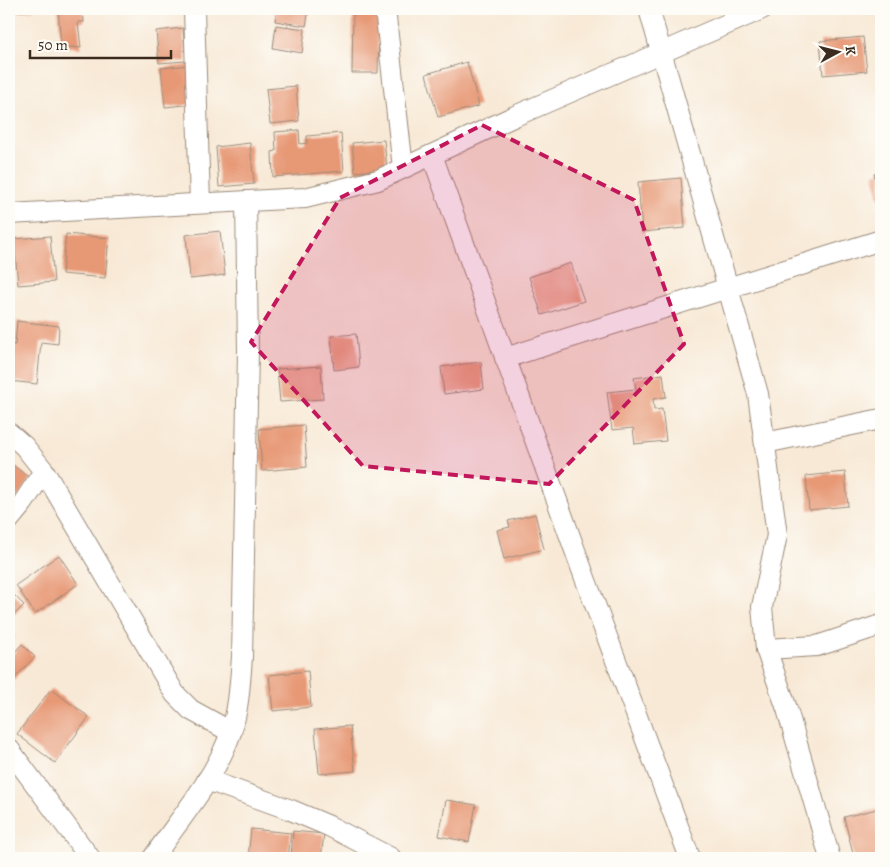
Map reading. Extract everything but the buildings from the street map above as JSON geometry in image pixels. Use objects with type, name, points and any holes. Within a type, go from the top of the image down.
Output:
[{"type":"street","points":[[194,9],[200,203]]},
{"type":"street","points":[[386,9],[403,168]]},
{"type":"street","points":[[649,9],[758,394],[777,535],[762,607],[766,649],[787,710],[830,858]]},
{"type":"street","points":[[9,214],[305,198],[378,180],[515,116],[762,9]]},
{"type":"street","points":[[432,155],[690,858]]},
{"type":"street","points":[[152,858],[207,780],[230,732],[239,700],[242,657],[248,352],[246,201]]},
{"type":"street","points":[[505,358],[881,240]]},
{"type":"street","points":[[765,443],[881,419]]},
{"type":"street","points":[[9,433],[24,446],[44,471],[175,694],[199,715],[230,732]]},
{"type":"street","points":[[9,520],[23,504],[44,471]]},
{"type":"street","points":[[766,649],[817,646],[881,625]]},
{"type":"street","points":[[9,749],[90,858]]},
{"type":"street","points":[[207,780],[291,810],[391,858]]},
{"type":"highlighted area","points":[[482,125],[634,200],[684,344],[549,484],[363,466],[251,342],[340,198]]}]
